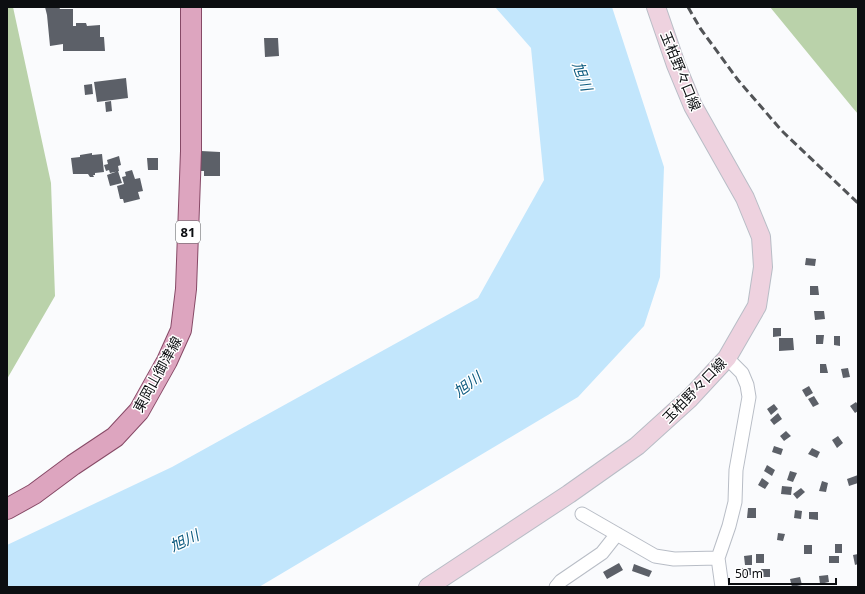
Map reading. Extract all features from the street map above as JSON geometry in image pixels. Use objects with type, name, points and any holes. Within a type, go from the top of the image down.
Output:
[{"type":"main road","name":"東岡山御津線","points":[[7,509],[34,494],[115,437],[140,411],[167,361],[181,330],[186,289],[191,151],[191,7]]},
{"type":"main road","name":"玉柏野々口線","points":[[428,587],[570,494],[637,446],[690,398],[727,358],[757,306],[763,267],[761,237],[745,198],[694,106],[676,65],[656,7]]},
{"type":"street","points":[[722,587],[718,558],[729,526],[735,502],[736,470],[749,397],[747,385],[742,373],[727,358]]},
{"type":"street","points":[[582,514],[655,556],[674,559],[718,558]]},
{"type":"street","points":[[556,587],[561,581],[602,553],[617,534]]},
{"type":"green space","points":[[7,7],[13,7],[51,183],[55,296],[7,379]]},
{"type":"green space","points":[[770,7],[858,7],[858,114],[852,107]]},
{"type":"water","name":"旭川","points":[[495,7],[612,7],[664,167],[660,277],[644,326],[578,397],[259,587],[7,587],[7,545],[172,467],[478,298],[544,180],[531,48]]},
{"type":"building","points":[[45,7],[73,9],[73,26],[76,26],[76,23],[86,23],[87,26],[100,25],[100,37],[104,37],[105,51],[63,51],[63,44],[50,46]]},
{"type":"building","points":[[264,38],[278,38],[279,56],[265,57]]},
{"type":"building","points":[[126,78],[128,98],[97,102],[94,82]]},
{"type":"building","points":[[92,84],[93,94],[85,95],[84,85]]},
{"type":"building","points":[[111,101],[112,111],[106,112],[105,102]]},
{"type":"building","points":[[201,151],[220,152],[220,176],[204,176],[204,171],[200,171]]},
{"type":"building","points":[[92,153],[92,155],[102,154],[104,172],[95,173],[95,175],[93,175],[94,177],[90,177],[88,174],[73,174],[71,158]]},
{"type":"building","points":[[119,156],[121,165],[118,166],[119,171],[110,173],[109,170],[106,171],[104,165],[108,164],[107,160]]},
{"type":"building","points":[[147,158],[158,158],[158,170],[148,170]]},
{"type":"building","points":[[132,170],[135,179],[140,178],[143,191],[138,192],[140,199],[124,203],[123,199],[120,199],[117,186],[124,184],[122,177],[126,176],[125,172]]},
{"type":"building","points":[[118,171],[122,183],[110,186],[107,175]]},
{"type":"building","points":[[806,258],[816,259],[815,266],[805,265]]},
{"type":"building","points":[[810,286],[818,286],[819,295],[810,295]]},
{"type":"building","points":[[814,311],[824,311],[825,319],[815,320]]},
{"type":"building","points":[[773,328],[781,328],[781,336],[773,337]]},
{"type":"building","points":[[816,335],[824,335],[823,344],[816,344]]},
{"type":"building","points":[[834,336],[840,336],[840,346],[834,345]]},
{"type":"building","points":[[779,338],[793,338],[794,350],[779,351]]},
{"type":"building","points":[[820,364],[826,364],[828,373],[820,373]]},
{"type":"building","points":[[848,368],[850,377],[843,378],[841,369]]},
{"type":"building","points":[[809,386],[813,393],[806,397],[802,390]]},
{"type":"building","points":[[814,396],[819,404],[813,407],[808,399]]},
{"type":"building","points":[[856,402],[858,405],[858,411],[855,413],[850,406]]},
{"type":"building","points":[[774,404],[778,409],[771,415],[767,409]]},
{"type":"building","points":[[778,413],[782,419],[774,425],[770,420]]},
{"type":"building","points":[[786,431],[791,436],[784,441],[780,436]]},
{"type":"building","points":[[838,436],[843,443],[837,448],[832,440]]},
{"type":"building","points":[[774,446],[783,449],[781,455],[772,452]]},
{"type":"building","points":[[812,448],[820,452],[817,458],[808,454]]},
{"type":"building","points":[[767,465],[775,470],[772,476],[764,471]]},
{"type":"building","points":[[790,471],[797,473],[793,482],[787,480]]},
{"type":"building","points":[[858,475],[858,483],[849,486],[847,479]]},
{"type":"building","points":[[762,478],[769,483],[765,489],[758,485]]},
{"type":"building","points":[[822,481],[828,483],[826,492],[819,491]]},
{"type":"building","points":[[782,486],[792,487],[791,495],[781,494]]},
{"type":"building","points":[[801,488],[805,492],[797,499],[793,494]]},
{"type":"building","points":[[748,508],[756,508],[756,518],[747,518]]},
{"type":"building","points":[[795,510],[802,511],[801,519],[794,518]]},
{"type":"building","points":[[809,512],[818,512],[818,520],[809,519]]},
{"type":"building","points":[[778,533],[785,534],[783,541],[777,540]]},
{"type":"building","points":[[835,544],[842,544],[842,553],[835,553]]},
{"type":"building","points":[[804,545],[812,545],[812,554],[804,554]]},
{"type":"building","points":[[756,554],[764,554],[764,563],[756,563]]},
{"type":"building","points":[[858,554],[858,564],[855,565],[853,555]]},
{"type":"building","points":[[752,555],[752,565],[745,565],[744,556]]},
{"type":"building","points":[[829,556],[839,556],[839,563],[829,563]]},
{"type":"building","points":[[619,563],[623,570],[607,579],[603,572]]},
{"type":"building","points":[[634,564],[652,571],[649,577],[632,571]]},
{"type":"building","points":[[742,568],[751,568],[751,575],[742,575]]},
{"type":"building","points":[[761,569],[770,569],[770,577],[761,577]]},
{"type":"building","points":[[828,575],[829,582],[820,584],[819,576]]},
{"type":"building","points":[[800,577],[802,585],[792,587],[790,579]]},
{"type":"railway","points":[[688,7],[700,28],[738,80],[782,131],[858,203]]}]
